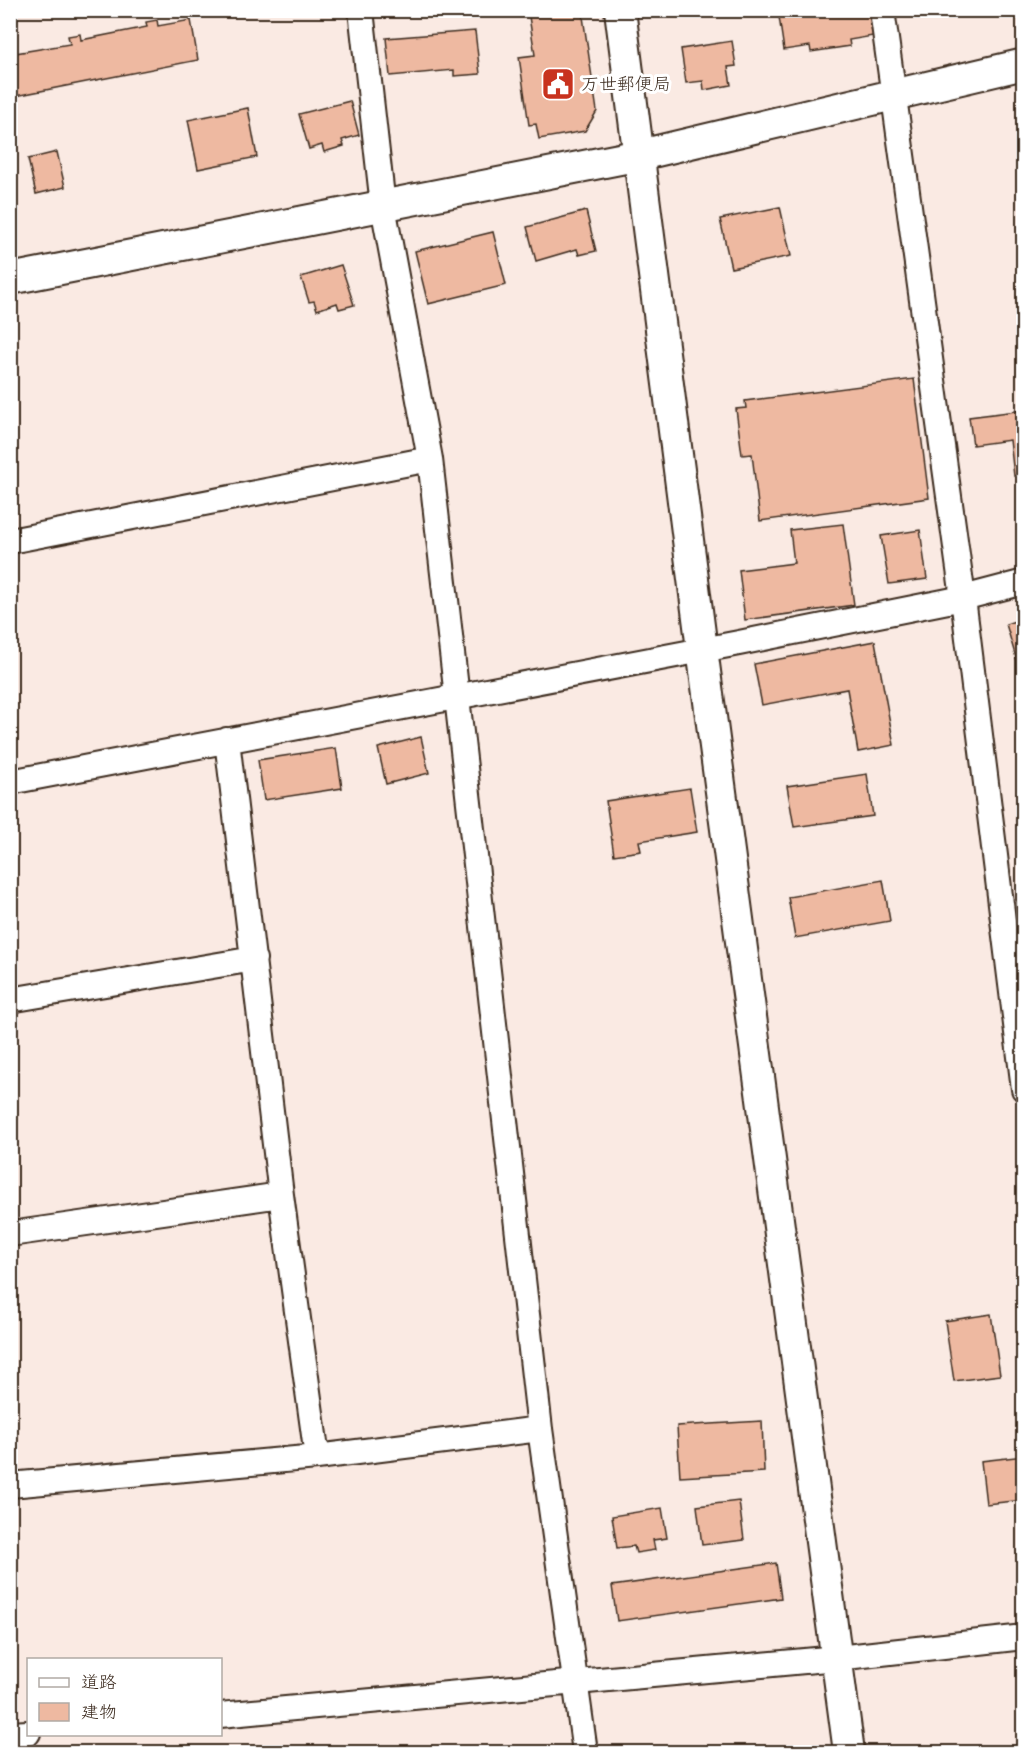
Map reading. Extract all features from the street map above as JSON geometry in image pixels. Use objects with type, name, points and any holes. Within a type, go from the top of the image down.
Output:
[{"type":"street","points":[[361,10],[383,206],[430,459],[540,1430],[585,1752]]},
{"type":"street","points":[[620,10],[702,649],[849,1752]]},
{"type":"street","points":[[882,10],[963,598],[1023,1089]]},
{"type":"street","points":[[10,279],[640,155],[1023,64]]},
{"type":"street","points":[[10,541],[430,459]]},
{"type":"street","points":[[10,782],[963,598],[1023,582]]},
{"type":"street","points":[[227,740],[281,1195],[317,1456]]},
{"type":"street","points":[[10,1000],[254,959]]},
{"type":"street","points":[[10,1234],[281,1195]]},
{"type":"street","points":[[10,1485],[317,1456],[540,1430]]},
{"type":"street","points":[[222,1715],[837,1658],[1023,1637]]},
{"type":"street","points":[[10,1734],[27,1733]]},
{"type":"building","name":"万世郵便局","points":[[528,10],[582,10],[597,111],[585,131],[539,139],[536,124],[529,125],[519,57],[535,55]]},
{"type":"building","points":[[778,10],[869,10],[873,36],[849,40],[850,46],[811,52],[810,46],[784,50]]},
{"type":"building","points":[[157,20],[158,26],[191,20],[198,60],[10,97],[10,54],[70,44],[68,36],[80,34],[81,40],[147,27],[146,22]]},
{"type":"building","points":[[475,31],[480,74],[454,76],[454,70],[390,76],[386,38]]},
{"type":"building","points":[[732,41],[736,66],[728,67],[731,85],[704,90],[703,81],[686,83],[681,49]]},
{"type":"building","points":[[350,101],[359,135],[342,140],[344,146],[324,152],[322,145],[309,149],[299,114]]},
{"type":"building","points":[[248,108],[257,157],[198,169],[188,120]]},
{"type":"building","points":[[57,152],[65,187],[36,194],[28,159]]},
{"type":"building","points":[[780,207],[791,256],[731,268],[720,219]]},
{"type":"building","points":[[586,211],[596,251],[579,255],[577,249],[536,261],[527,227]]},
{"type":"building","points":[[493,232],[506,285],[428,304],[415,251]]},
{"type":"building","points":[[341,265],[354,305],[339,309],[337,303],[317,310],[314,301],[309,302],[301,277]]},
{"type":"building","points":[[914,379],[929,498],[760,521],[752,454],[742,455],[736,409],[746,408],[745,401]]},
{"type":"building","points":[[1024,410],[1024,474],[1014,476],[1010,440],[973,445],[969,417]]},
{"type":"building","points":[[843,524],[854,605],[745,620],[739,570],[794,563],[790,530]]},
{"type":"building","points":[[920,530],[927,579],[889,584],[881,536]]},
{"type":"building","points":[[1024,618],[1024,670],[1020,671],[1006,624]]},
{"type":"building","points":[[875,641],[894,745],[858,752],[847,689],[762,705],[754,664]]},
{"type":"building","points":[[421,737],[429,773],[386,784],[378,748]]},
{"type":"building","points":[[336,748],[342,788],[264,800],[258,760]]},
{"type":"building","points":[[867,774],[873,816],[794,827],[787,786]]},
{"type":"building","points":[[690,788],[697,832],[639,841],[641,851],[614,855],[606,801]]},
{"type":"building","points":[[883,880],[890,921],[795,938],[788,897]]},
{"type":"building","points":[[991,1314],[1000,1375],[954,1381],[945,1321]]},
{"type":"building","points":[[762,1421],[764,1472],[680,1477],[677,1426]]},
{"type":"building","points":[[1024,1456],[1024,1500],[986,1504],[981,1461]]},
{"type":"building","points":[[739,1501],[744,1540],[702,1545],[697,1506]]},
{"type":"building","points":[[662,1508],[667,1538],[653,1540],[655,1550],[636,1553],[634,1546],[617,1548],[612,1516]]},
{"type":"building","points":[[776,1563],[781,1598],[617,1621],[612,1586]]},
{"type":"place","name":"万世郵便局","points":[[558,84]]}]
